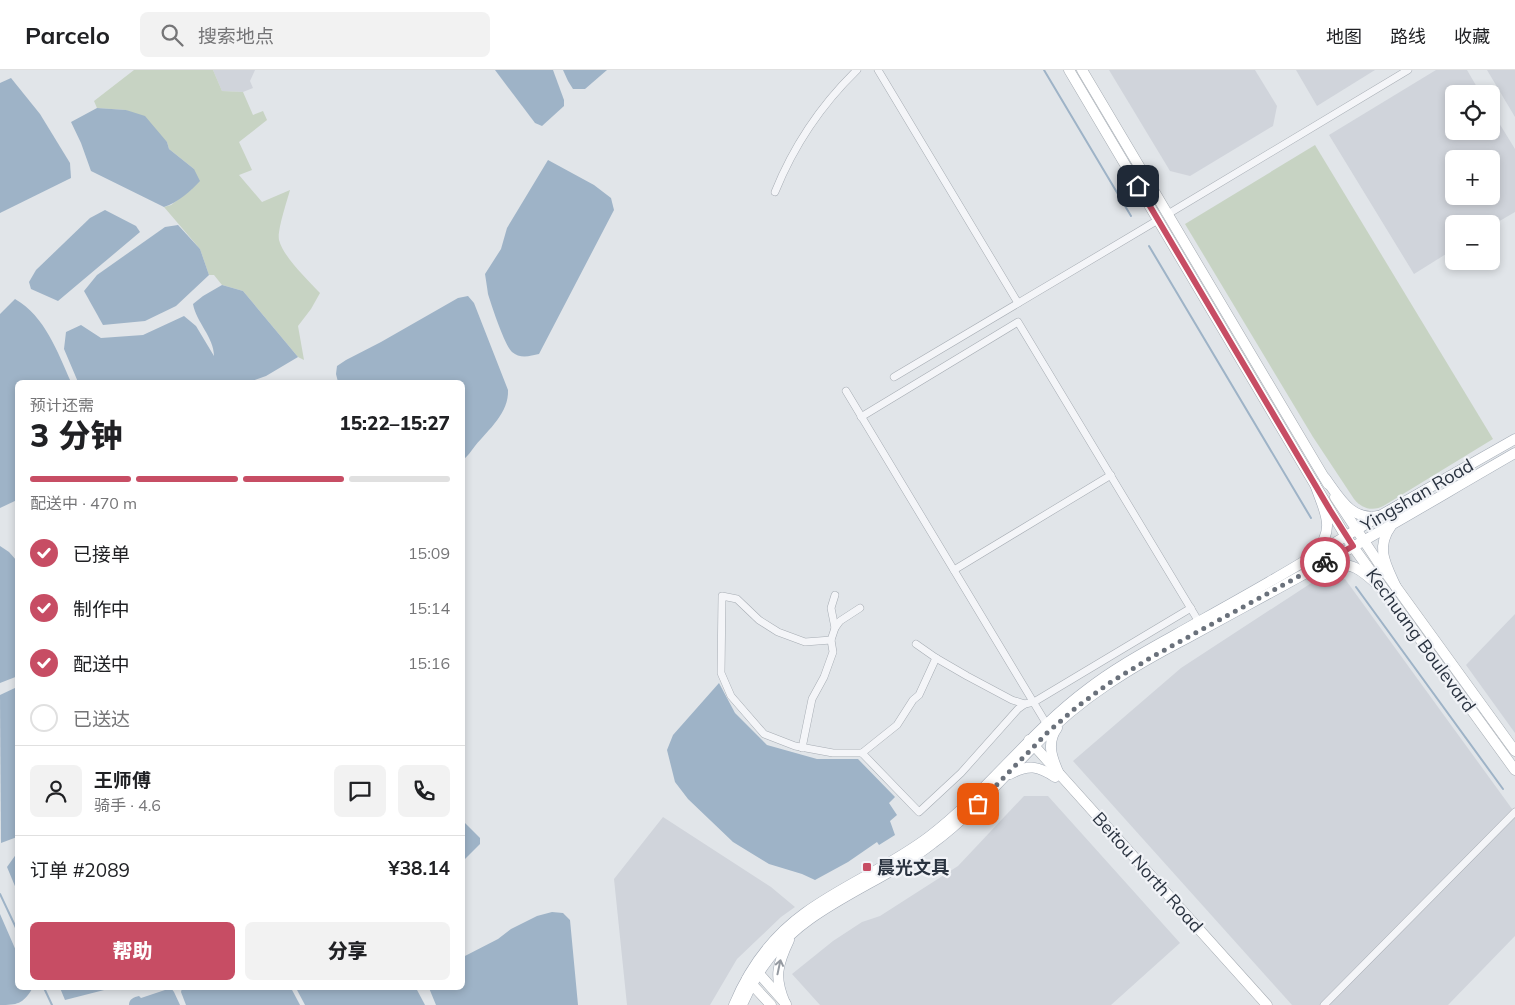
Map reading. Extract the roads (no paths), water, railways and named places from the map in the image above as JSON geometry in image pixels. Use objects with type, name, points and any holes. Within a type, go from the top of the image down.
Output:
[{"type":"main road","name":"Kechuang Boulevard","points":[[1069,70],[1346,536],[1386,594],[1515,770]]},
{"type":"main road","name":"Kechuang Boulevard","points":[[1082,70],[1356,531],[1515,751]]},
{"type":"main road","name":"Yingshan Road","points":[[756,971],[793,933],[824,909],[898,867],[933,843],[964,818],[1001,780],[1046,724],[1104,677],[1515,439]]},
{"type":"main road","name":"Yingshan Road","points":[[734,1005],[773,942],[803,914],[820,902],[901,856],[944,825],[1030,745],[1101,689],[1136,666],[1308,572],[1515,453]]},
{"type":"main road","points":[[1325,478],[1352,511],[1365,517],[1382,515]]},
{"type":"main road","points":[[1309,559],[1324,541],[1327,529],[1327,520],[1315,484]]},
{"type":"main road","points":[[1393,523],[1385,536],[1383,552],[1385,562],[1396,588]]},
{"type":"main road","points":[[1308,572],[1336,564],[1352,566],[1366,574],[1386,594]]},
{"type":"main road","points":[[1057,775],[1050,745],[1054,731],[1063,719]]},
{"type":"main road","name":"Beitou North Road","points":[[1030,745],[1268,1005]]},
{"type":"main road","points":[[1001,780],[1017,770],[1030,767],[1057,775]]},
{"type":"main road","name":"Beitou North Road","points":[[1057,775],[1260,1005]]},
{"type":"main road","points":[[786,1004],[778,984],[777,975],[781,958],[793,933]]},
{"type":"main road","points":[[756,971],[786,1004]]},
{"type":"main road","points":[[749,981],[771,1005]]},
{"type":"main road","name":"Yingshan Road","points":[[742,1005],[749,981]]},
{"type":"street","points":[[776,192],[789,161],[805,132],[824,105],[857,70]]},
{"type":"street","points":[[878,70],[1018,304]]},
{"type":"street","points":[[1168,214],[1408,70]]},
{"type":"street","points":[[894,378],[1158,220]]},
{"type":"street","points":[[861,416],[1018,322],[1199,622]]},
{"type":"street","points":[[846,391],[1046,724]]},
{"type":"street","points":[[954,570],[1111,475]]},
{"type":"street","points":[[835,595],[831,608],[835,628]]},
{"type":"street","points":[[831,640],[805,642],[778,632],[760,620],[737,599],[722,596],[721,673],[731,696],[764,734],[795,746],[833,753],[862,753],[897,725],[913,700],[919,695],[936,658]]},
{"type":"street","points":[[802,748],[812,699],[824,677],[833,652],[831,640],[835,628],[840,621],[860,608]]},
{"type":"street","points":[[862,753],[919,812],[961,773],[1024,704],[1034,702],[1190,608]]},
{"type":"street","points":[[916,644],[967,676],[1012,700],[1024,704]]},
{"type":"street","points":[[1324,1005],[1515,812]]},
{"type":"water","points":[[495,70],[553,70],[564,100],[564,106],[542,126],[535,123]]},
{"type":"water","points":[[563,70],[607,70],[585,89],[573,89]]},
{"type":"water","points":[[11,78],[40,114],[70,163],[71,178],[0,213],[0,83]]},
{"type":"water","points":[[97,108],[126,110],[145,116],[167,142],[169,149],[194,169],[200,181],[184,196],[164,207],[91,171],[71,122]]},
{"type":"water","points":[[548,160],[594,185],[611,198],[614,210],[539,354],[522,356],[512,352],[506,342],[488,294],[485,274],[501,249],[507,228]]},
{"type":"water","points":[[105,210],[136,226],[140,232],[58,301],[31,289],[29,282],[36,270],[90,218]]},
{"type":"water","points":[[178,225],[200,249],[209,275],[176,306],[145,321],[103,325],[84,291],[97,275],[165,227]]},
{"type":"water","points":[[222,285],[243,291],[298,357],[266,376],[255,380],[77,380],[64,349],[66,332],[81,325],[101,338],[143,335],[184,316],[196,326],[214,356],[211,342],[193,304]]},
{"type":"water","points":[[468,296],[474,303],[508,390],[502,413],[465,458],[465,380],[338,380],[336,374],[337,366],[346,360],[458,298]]},
{"type":"water","points":[[15,299],[35,315],[55,347],[70,380],[15,380],[15,501],[0,508],[0,314]]},
{"type":"water","points":[[0,546],[15,559],[15,677],[0,683]]},
{"type":"water","points":[[719,683],[735,713],[767,745],[817,759],[858,759],[895,797],[889,803],[897,815],[890,821],[895,835],[879,845],[877,842],[848,862],[815,880],[769,864],[733,842],[688,799],[675,782],[667,750],[673,735]]},
{"type":"water","points":[[15,688],[15,838],[1,843],[0,695]]},
{"type":"water","points":[[465,823],[480,838],[480,844],[465,859]]},
{"type":"water","points":[[15,856],[15,886],[7,867]]},
{"type":"water","points":[[552,912],[563,913],[570,920],[578,1005],[436,1005],[430,990],[465,990],[465,956],[537,916]]},
{"type":"water","points":[[0,914],[15,948],[15,990],[31,990],[26,998],[19,1003],[0,1005]]},
{"type":"water","points":[[61,990],[104,990],[65,1000]]},
{"type":"water","points":[[165,990],[172,990],[180,1005],[129,1005],[135,997],[139,996],[141,998]]},
{"type":"water","points":[[182,990],[292,990],[300,1005],[186,1005]]},
{"type":"water","points":[[297,990],[417,990],[425,1005],[305,1005]]},
{"type":"waterway","points":[[1044,70],[1131,216]]},
{"type":"waterway","points":[[1149,246],[1311,518]]},
{"type":"waterway","points":[[1356,587],[1503,789]]},
{"type":"waterway","points":[[0,894],[15,926]]},
{"type":"waterway","points":[[45,990],[52,1005]]},
{"type":"place","name":"晨光文具","points":[[867,867]]}]
